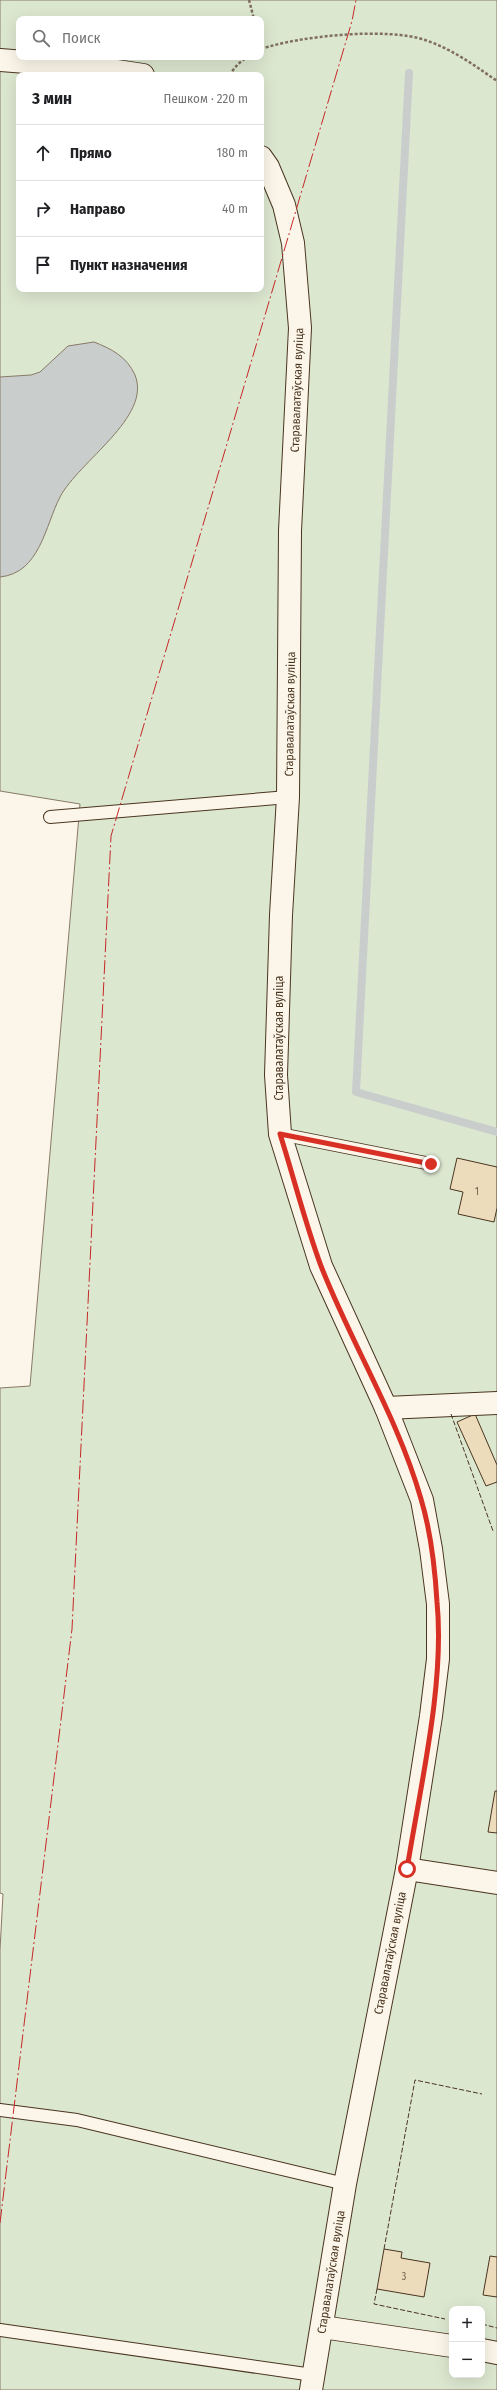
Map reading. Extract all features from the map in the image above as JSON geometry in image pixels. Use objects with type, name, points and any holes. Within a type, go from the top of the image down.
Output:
[{"type":"street","points":[[0,60],[90,67],[123,72]]},
{"type":"street","name":"Старавалатаўская вуліца","points":[[264,161],[268,167],[284,205],[293,243],[300,314],[299,373],[290,531],[288,797],[281,915],[276,1059],[280,1134],[321,1266],[386,1408],[422,1500],[431,1549],[438,1604],[438,1660],[431,1716],[407,1869],[345,2184],[312,2382]]},
{"type":"street","points":[[386,1408],[497,1403]]},
{"type":"street","points":[[407,1869],[497,1883]]},
{"type":"street","points":[[322,2327],[449,2346]]},
{"type":"street","points":[[485,2351],[497,2353]]},
{"type":"lane","points":[[50,817],[288,797]]},
{"type":"lane","points":[[280,1134],[431,1164]]},
{"type":"lane","points":[[0,2110],[77,2120],[345,2184]]},
{"type":"lane","points":[[0,2330],[312,2382]]},
{"type":"path","points":[[249,0],[253,16]]},
{"type":"path","points":[[264,46],[312,37],[398,35],[424,40],[446,49],[497,81]]},
{"type":"path","points":[[231,72],[243,60]]},
{"type":"green space","points":[[0,0],[497,0],[497,2390],[0,2390],[0,1950],[3,1894],[0,1893],[0,1388],[30,1386],[80,804],[0,791]]},
{"type":"shaded area","points":[[94,342],[118,354],[132,369],[135,375],[137,391],[133,407],[124,423],[69,483],[60,497],[45,534],[33,558],[24,567],[13,574],[0,577],[0,377],[31,375],[40,372],[68,346]]},
{"type":"building","points":[[457,1158],[497,1167],[497,1208],[494,1222],[458,1214],[463,1192],[450,1189]]},
{"type":"building","points":[[475,1414],[497,1465],[497,1482],[486,1486],[457,1422]]},
{"type":"building","points":[[495,1791],[497,1791],[497,1833],[488,1832]]},
{"type":"building","points":[[384,2249],[402,2252],[401,2258],[430,2263],[424,2297],[377,2289]]},
{"type":"building","points":[[490,2256],[497,2257],[497,2297],[483,2295]]},
{"type":"waterway","points":[[409,73],[356,1092],[497,1132]]},
{"type":"fence","points":[[451,1414],[493,1531]]},
{"type":"fence","points":[[384,2249],[415,2080],[482,2094]]},
{"type":"fence","points":[[377,2289],[374,2304],[445,2319]]},
{"type":"fence","points":[[485,2325],[497,2328]]},
{"type":"power","points":[[0,2223],[72,1629],[111,836],[352,21],[356,0]]},
{"type":"route","points":[[407,1869],[431,1716],[438,1660],[438,1604],[431,1549],[422,1500],[405,1453],[321,1266],[280,1134],[431,1164]]}]
